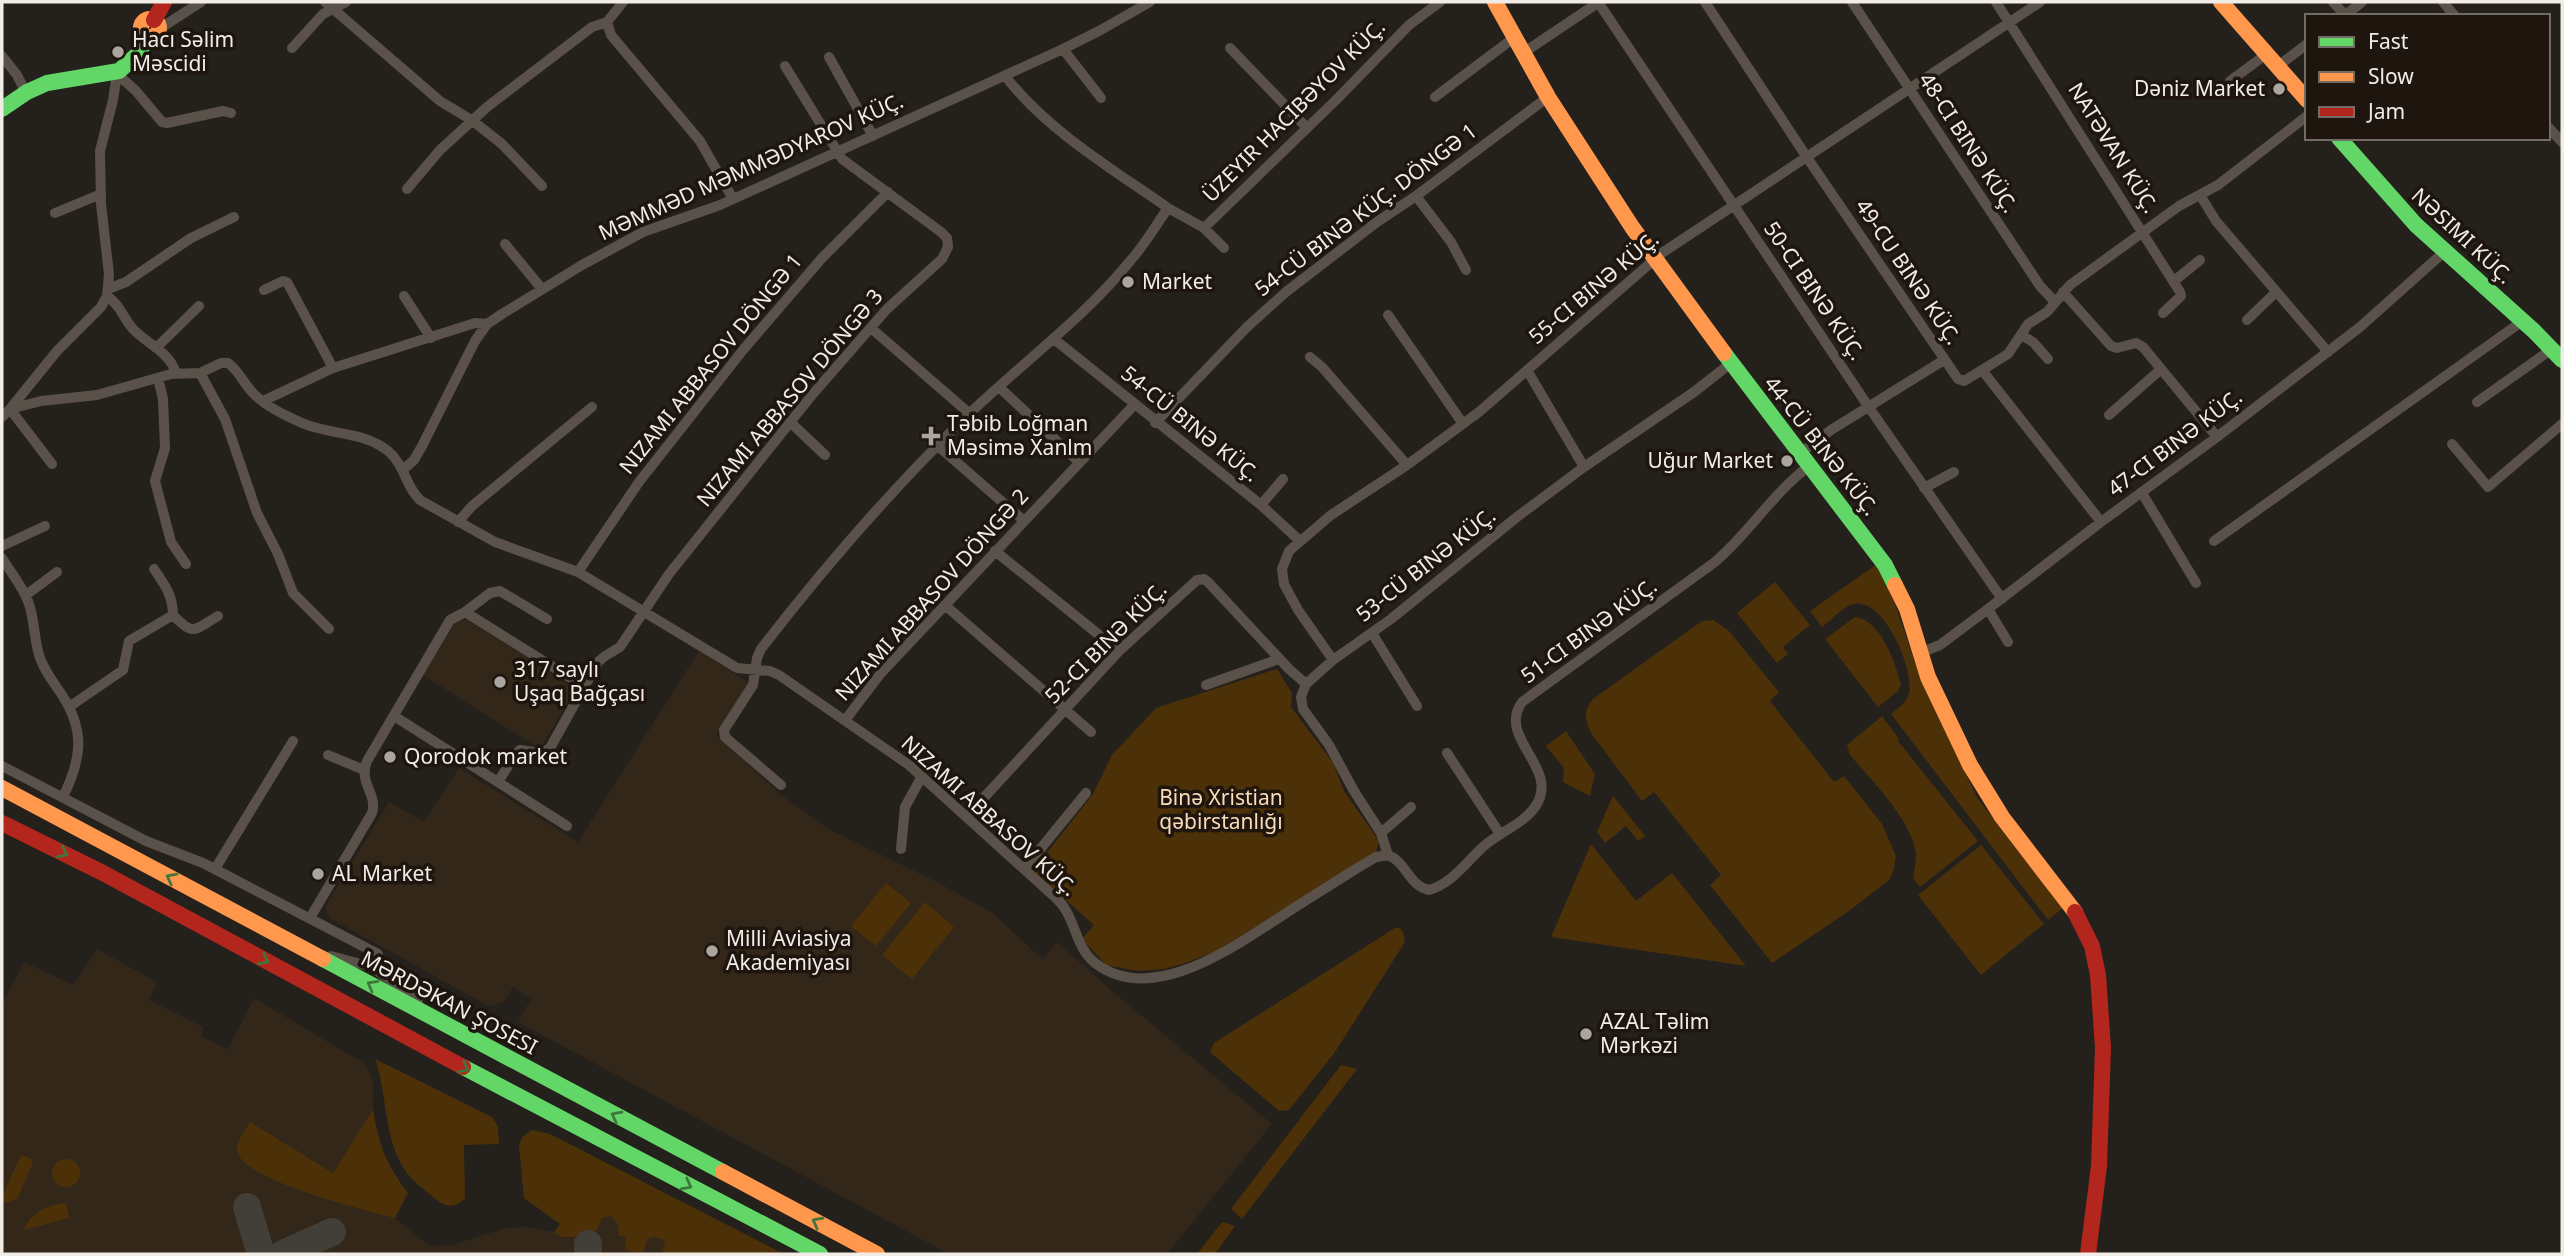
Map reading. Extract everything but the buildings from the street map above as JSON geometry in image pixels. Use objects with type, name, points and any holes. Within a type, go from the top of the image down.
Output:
[{"type":"main road","points":[[2,109],[25,91],[56,80],[117,74],[134,61],[153,29],[164,2]]},
{"type":"main road","name":"44-CÜ BINƏ KÜÇ.","points":[[1495,2],[1548,97],[1655,259],[1804,460],[1877,553],[1907,609],[1920,653],[1942,710],[1981,785],[2002,817],[2070,903],[2085,930],[2092,946],[2098,975],[2103,1048],[2099,1166],[2088,1254]]},
{"type":"main road","points":[[2221,2],[2305,98]]},
{"type":"main road","name":"NƏSIMI KÜÇ.","points":[[2341,140],[2409,218],[2444,252],[2524,320],[2557,354]]},
{"type":"main road","name":"MƏRDƏKAN ŞOSESI","points":[[2,788],[877,1254]]},
{"type":"main road","points":[[2,823],[103,873],[418,1044],[820,1254]]},
{"type":"street","points":[[153,29],[201,2]]},
{"type":"street","points":[[292,48],[330,5],[346,2]]},
{"type":"street","points":[[407,189],[440,150],[473,121],[530,72],[592,27],[607,22],[623,2]]},
{"type":"street","name":"MƏMMƏD MƏMMƏDYAROV KÜÇ.","points":[[404,470],[422,446],[460,367],[487,324],[542,289],[643,232],[733,199],[873,136],[1099,32],[1150,2]]},
{"type":"street","points":[[1205,228],[1409,25],[1440,2]]},
{"type":"street","points":[[1523,53],[1599,2]]},
{"type":"street","name":"50-CI BINƏ KÜÇ.","points":[[1599,2],[1868,406],[2002,598]]},
{"type":"street","name":"49-CU BINƏ KÜÇ.","points":[[1705,2],[1944,360],[1961,381],[1982,370]]},
{"type":"street","name":"48-CI BINƏ KÜÇ.","points":[[1852,2],[2040,286],[2055,302]]},
{"type":"street","name":"NATƏVAN KÜÇ.","points":[[1996,2],[2174,281]]},
{"type":"street","name":"55-CI BINƏ KÜÇ.","points":[[1333,660],[1298,610],[1284,584],[1283,562],[1289,551],[1331,515],[1463,424],[1655,259],[2040,2]]},
{"type":"street","points":[[2346,14],[2362,2]]},
{"type":"street","points":[[330,5],[434,96],[502,144],[542,186]]},
{"type":"street","points":[[607,22],[617,45],[700,141],[733,199]]},
{"type":"street","points":[[1435,97],[1515,37]]},
{"type":"street","points":[[2231,81],[2305,45]]},
{"type":"street","points":[[1230,48],[1307,128]]},
{"type":"street","points":[[1063,49],[1101,99]]},
{"type":"street","points":[[2,56],[17,75],[25,91]]},
{"type":"street","points":[[829,57],[873,136]]},
{"type":"street","name":"NIZAMI ABBASOV DÖNGƏ 3","points":[[498,782],[520,750],[541,753],[550,748],[598,662],[620,647],[676,565],[790,422],[887,309],[942,258],[948,247],[947,238],[941,232],[850,167],[837,152],[785,66]]},
{"type":"street","points":[[117,74],[136,91],[162,122],[223,111],[231,113]]},
{"type":"street","points":[[52,464],[6,413],[57,351],[101,307],[108,293],[100,151],[117,74]]},
{"type":"street","points":[[1005,76],[1018,93],[1055,127],[1168,208],[1205,228],[1224,248]]},
{"type":"street","name":"54-CÜ BINƏ KÜÇ. DÖNGƏ 1","points":[[1155,423],[1247,327],[1286,292],[1548,97]]},
{"type":"street","points":[[2101,522],[1982,370],[2008,354],[2028,324],[2047,312],[2063,292],[2142,231],[2231,175],[2305,118]]},
{"type":"street","points":[[2550,129],[2562,142]]},
{"type":"street","name":"NIZAMI ABBASOV DÖNGƏ 1","points":[[578,572],[639,482],[743,350],[822,258],[888,192]]},
{"type":"street","points":[[55,213],[101,194]]},
{"type":"street","points":[[2200,195],[2216,220],[2328,352]]},
{"type":"street","points":[[1416,196],[1451,242],[1466,270]]},
{"type":"street","points":[[781,785],[725,737],[724,730],[752,685],[761,649],[819,575],[939,446],[999,387],[1054,339],[1131,260],[1168,208]]},
{"type":"street","points":[[108,293],[191,238],[234,217]]},
{"type":"street","points":[[505,244],[542,289]]},
{"type":"street","name":"47-CI BINƏ KÜÇ.","points":[[1920,653],[1940,645],[2217,437],[2328,352],[2444,252]]},
{"type":"street","points":[[2163,313],[2181,296],[2174,281],[2200,260]]},
{"type":"street","points":[[264,290],[286,282],[332,368]]},
{"type":"street","points":[[2063,292],[2111,346],[2117,348],[2137,343],[2217,437]]},
{"type":"street","points":[[2247,320],[2276,292]]},
{"type":"street","points":[[108,293],[136,332],[171,362],[176,373]]},
{"type":"street","points":[[404,296],[431,338]]},
{"type":"street","points":[[156,348],[199,306]]},
{"type":"street","points":[[1388,315],[1463,424]]},
{"type":"street","points":[[2214,541],[2524,320]]},
{"type":"street","points":[[263,401],[332,368],[475,323],[487,324]]},
{"type":"street","points":[[871,328],[970,414]]},
{"type":"street","points":[[2021,335],[2033,342],[2048,359]]},
{"type":"street","name":"54-CÜ BINƏ KÜÇ.","points":[[1054,339],[1155,423],[1261,505],[1300,541]]},
{"type":"street","points":[[2477,402],[2557,354]]},
{"type":"street","points":[[1310,356],[1407,465]]},
{"type":"street","points":[[1804,460],[1868,406],[1944,360]]},
{"type":"street","name":"NIZAMI ABBASOV KÜÇ.","points":[[6,413],[52,398],[97,395],[176,373],[192,375],[221,363],[228,363],[263,401],[314,428],[373,442],[388,451],[399,461],[414,495],[458,522],[507,547],[578,572],[737,668],[770,671],[779,675],[846,719],[922,776],[1024,869],[1066,910],[1088,957],[1104,969],[1127,976],[1146,977],[1161,976],[1202,964],[1376,857],[1388,855]]},
{"type":"street","name":"53-CÜ BINƏ KÜÇ.","points":[[1306,684],[1517,517],[1584,467],[1661,416],[1731,363]]},
{"type":"street","points":[[1527,370],[1584,467]]},
{"type":"street","points":[[2109,415],[2160,370]]},
{"type":"street","points":[[200,373],[225,419],[257,513],[278,554],[293,593],[329,629]]},
{"type":"street","points":[[159,378],[163,399],[165,448],[155,481],[171,541],[187,564]]},
{"type":"street","points":[[999,387],[1079,462]]},
{"type":"street","name":"NIZAMI ABBASOV DÖNGƏ 2","points":[[846,719],[881,673],[1134,405]]},
{"type":"street","points":[[458,522],[472,506],[592,407]]},
{"type":"street","points":[[790,422],[825,455]]},
{"type":"street","points":[[2452,444],[2487,486],[2562,424]]},
{"type":"street","points":[[939,446],[1023,520]]},
{"type":"street","name":"51-CI BINƏ KÜÇ.","points":[[1388,855],[1402,863],[1419,886],[1429,890],[1446,883],[1500,834],[1529,814],[1540,799],[1543,787],[1538,769],[1515,726],[1516,711],[1522,702],[1715,562],[1740,538],[1804,460]]},
{"type":"street","points":[[1924,488],[1954,471]]},
{"type":"street","points":[[1261,505],[1283,479]]},
{"type":"street","points":[[2141,493],[2196,583]]},
{"type":"street","points":[[2,546],[45,526]]},
{"type":"street","points":[[995,551],[1119,651]]},
{"type":"street","points":[[2,558],[26,595],[41,660],[69,707],[78,729],[79,749],[72,779],[63,797]]},
{"type":"street","points":[[154,569],[169,590],[173,615],[187,629],[194,630],[218,616]]},
{"type":"street","points":[[26,595],[57,572]]},
{"type":"street","name":"52-CI BINƏ KÜÇ.","points":[[967,816],[1119,651],[1193,583],[1204,579],[1306,684]]},
{"type":"street","points":[[310,918],[372,813],[373,799],[364,780],[364,769],[450,620],[490,593],[500,592],[547,619]]},
{"type":"street","points":[[946,606],[1091,732]]},
{"type":"street","points":[[1988,609],[2008,642]]},
{"type":"street","points":[[465,612],[585,687]]},
{"type":"street","points":[[69,707],[123,670],[129,641],[173,615]]},
{"type":"street","points":[[1372,633],[1417,706]]},
{"type":"street","points":[[1206,685],[1279,659]]},
{"type":"street","points":[[1306,684],[1301,697],[1303,709],[1329,745],[1354,792],[1381,833],[1388,855]]},
{"type":"street","points":[[394,716],[567,826]]},
{"type":"street","points":[[215,869],[293,741]]},
{"type":"street","points":[[1447,754],[1500,834]]},
{"type":"street","points":[[328,755],[364,769]]},
{"type":"street","points":[[2,766],[146,841],[215,869],[378,954],[372,967]]},
{"type":"street","points":[[901,849],[905,807],[922,776]]},
{"type":"street","points":[[1024,869],[1086,793]]},
{"type":"street","points":[[1381,833],[1411,807]]},
{"type":"street","points":[[305,949],[372,967],[468,1038]]},
{"type":"shaded area","name":"317 saylı Uşaq Bağçası","points":[[456,620],[468,620],[576,689],[540,749],[423,675]]},
{"type":"shaded area","name":"Milli Aviasiya Akademiyası","points":[[699,651],[749,683],[716,735],[781,795],[827,828],[941,884],[993,913],[1043,960],[1057,942],[1272,1124],[1167,1254],[949,1254],[518,1022],[531,999],[513,987],[505,1001],[490,1007],[330,918],[325,907],[389,802],[424,822],[459,768],[578,842]]},
{"type":"shaded area","points":[[97,949],[157,982],[149,1000],[203,1027],[201,1036],[228,1049],[254,998],[362,1062],[369,1070],[373,1082],[373,1109],[332,1176],[395,1218],[430,1246],[452,1245],[506,1228],[524,1227],[554,1232],[592,1189],[729,1254],[2,1254],[2,1004],[24,962],[73,985]]},
{"type":"green space","points":[[1877,564],[1894,601],[1921,680],[1978,799],[2063,908],[2048,920],[1891,714],[1906,700],[1910,683],[1902,653],[1886,623],[1876,611],[1865,605],[1849,606],[1822,627],[1810,611]]},
{"type":"green space","points":[[1775,582],[1810,625],[1783,647],[1788,654],[1777,663],[1737,613]]},
{"type":"green space","points":[[1855,617],[1864,620],[1879,634],[1891,654],[1901,684],[1898,691],[1878,707],[1825,639]]},
{"type":"green space","points":[[1713,620],[1728,630],[1779,692],[1770,701],[1834,782],[1844,776],[1882,824],[1896,856],[1889,880],[1849,911],[1772,963],[1710,885],[1721,875],[1654,792],[1642,801],[1591,733],[1586,719],[1586,711],[1593,699],[1702,621]]},
{"type":"green space","name":"Binə Xristian qəbirstanlığı","points":[[1277,669],[1292,693],[1291,707],[1333,763],[1344,791],[1379,841],[1376,852],[1216,951],[1164,969],[1138,971],[1106,965],[1082,939],[1094,925],[1033,871],[1093,794],[1112,755],[1156,708]]},
{"type":"green space","points":[[1882,716],[1898,741],[1978,841],[1920,887],[1913,878],[1916,856],[1908,829],[1890,802],[1850,755],[1847,745]]},
{"type":"green space","points":[[1566,731],[1595,774],[1590,796],[1563,782],[1564,768],[1546,746]]},
{"type":"green space","points":[[1613,796],[1645,836],[1638,841],[1626,826],[1605,843],[1597,832]]},
{"type":"green space","points":[[1591,844],[1636,901],[1672,873],[1746,966],[1551,937]]},
{"type":"green space","points":[[1981,845],[2044,924],[1981,975],[1918,895]]},
{"type":"green space","points":[[886,883],[911,903],[876,946],[851,926]]},
{"type":"green space","points":[[925,902],[954,927],[912,979],[882,955]]},
{"type":"green space","points":[[1395,928],[1400,928],[1403,932],[1405,942],[1335,1052],[1289,1110],[1279,1111],[1210,1052],[1214,1043]]},
{"type":"green space","points":[[375,1059],[492,1117],[498,1127],[499,1144],[464,1145],[465,1198],[457,1204],[449,1206],[437,1200],[412,1179],[402,1166],[391,1137]]},
{"type":"green space","points":[[1341,1065],[1357,1069],[1242,1219],[1231,1209]]},
{"type":"green space","points":[[373,1109],[384,1154],[408,1193],[395,1218],[307,1193],[282,1183],[244,1162],[237,1151],[239,1140],[250,1122],[333,1173]]},
{"type":"green space","points":[[532,1130],[550,1134],[784,1254],[662,1254],[665,1240],[653,1237],[648,1239],[642,1254],[626,1250],[625,1236],[619,1236],[618,1225],[611,1216],[602,1218],[596,1231],[562,1237],[554,1232],[560,1224],[524,1198],[519,1145],[522,1137]]},
{"type":"green space","points":[[21,1155],[32,1159],[32,1165],[17,1199],[2,1204],[2,1197]]},
{"type":"green space","points":[[66,1159],[76,1163],[80,1173],[76,1183],[66,1187],[56,1183],[52,1173],[56,1163]]},
{"type":"green space","points":[[66,1203],[69,1218],[24,1230],[40,1210]]},
{"type":"green space","points":[[1222,1222],[1235,1226],[1215,1254],[1197,1254]]},
{"type":"taxiway","points":[[247,1207],[261,1254]]},
{"type":"taxiway","points":[[283,1254],[332,1232]]},
{"type":"taxiway","points":[[588,1244],[588,1254]]},
{"type":"traffic: fast","points":[[2,109],[27,92],[47,83],[119,71],[138,54],[148,37]]},
{"type":"traffic: fast","points":[[2341,140],[2416,225],[2534,331],[2562,360]]},
{"type":"traffic: fast","points":[[1724,353],[1885,565],[1895,585]]},
{"type":"traffic: fast","points":[[323,959],[723,1172]]},
{"type":"traffic: fast","points":[[463,1067],[820,1254]]},
{"type":"traffic: slow","points":[[1495,2],[1548,97],[1632,227],[1724,353]]},
{"type":"traffic: slow","points":[[2221,2],[2305,98]]},
{"type":"traffic: slow","points":[[150,19],[156,22],[159,28],[156,34],[150,37],[144,34],[141,28],[144,22],[150,19]]},
{"type":"traffic: slow","points":[[1895,585],[1907,609],[1928,677],[1970,765],[2002,817],[2075,912]]},
{"type":"traffic: slow","points":[[2,788],[323,959]]},
{"type":"traffic: slow","points":[[723,1172],[877,1254]]},
{"type":"traffic: jam","points":[[154,20],[164,2]]},
{"type":"traffic: jam","points":[[2,823],[103,873],[463,1067]]},
{"type":"traffic: jam","points":[[2075,912],[2092,946],[2098,975],[2103,1048],[2099,1166],[2088,1254]]},
{"type":"place","name":"Hacı Səlim Məscidi","points":[[118,52]]},
{"type":"place","name":"Dəniz Market","points":[[2279,89]]},
{"type":"place","name":"Market","points":[[1128,282]]},
{"type":"place","name":"Təbib Loğman Məsimə Xanlm","points":[[931,436]]},
{"type":"place","name":"Uğur Market","points":[[1787,461]]},
{"type":"place","name":"317 saylı Uşaq Bağçası","points":[[500,682]]},
{"type":"place","name":"Qorodok market","points":[[390,757]]},
{"type":"place","name":"AL Market","points":[[318,874]]},
{"type":"place","name":"Milli Aviasiya Akademiyası","points":[[712,951]]},
{"type":"place","name":"AZAL Təlim Mərkəzi","points":[[1586,1034]]}]
